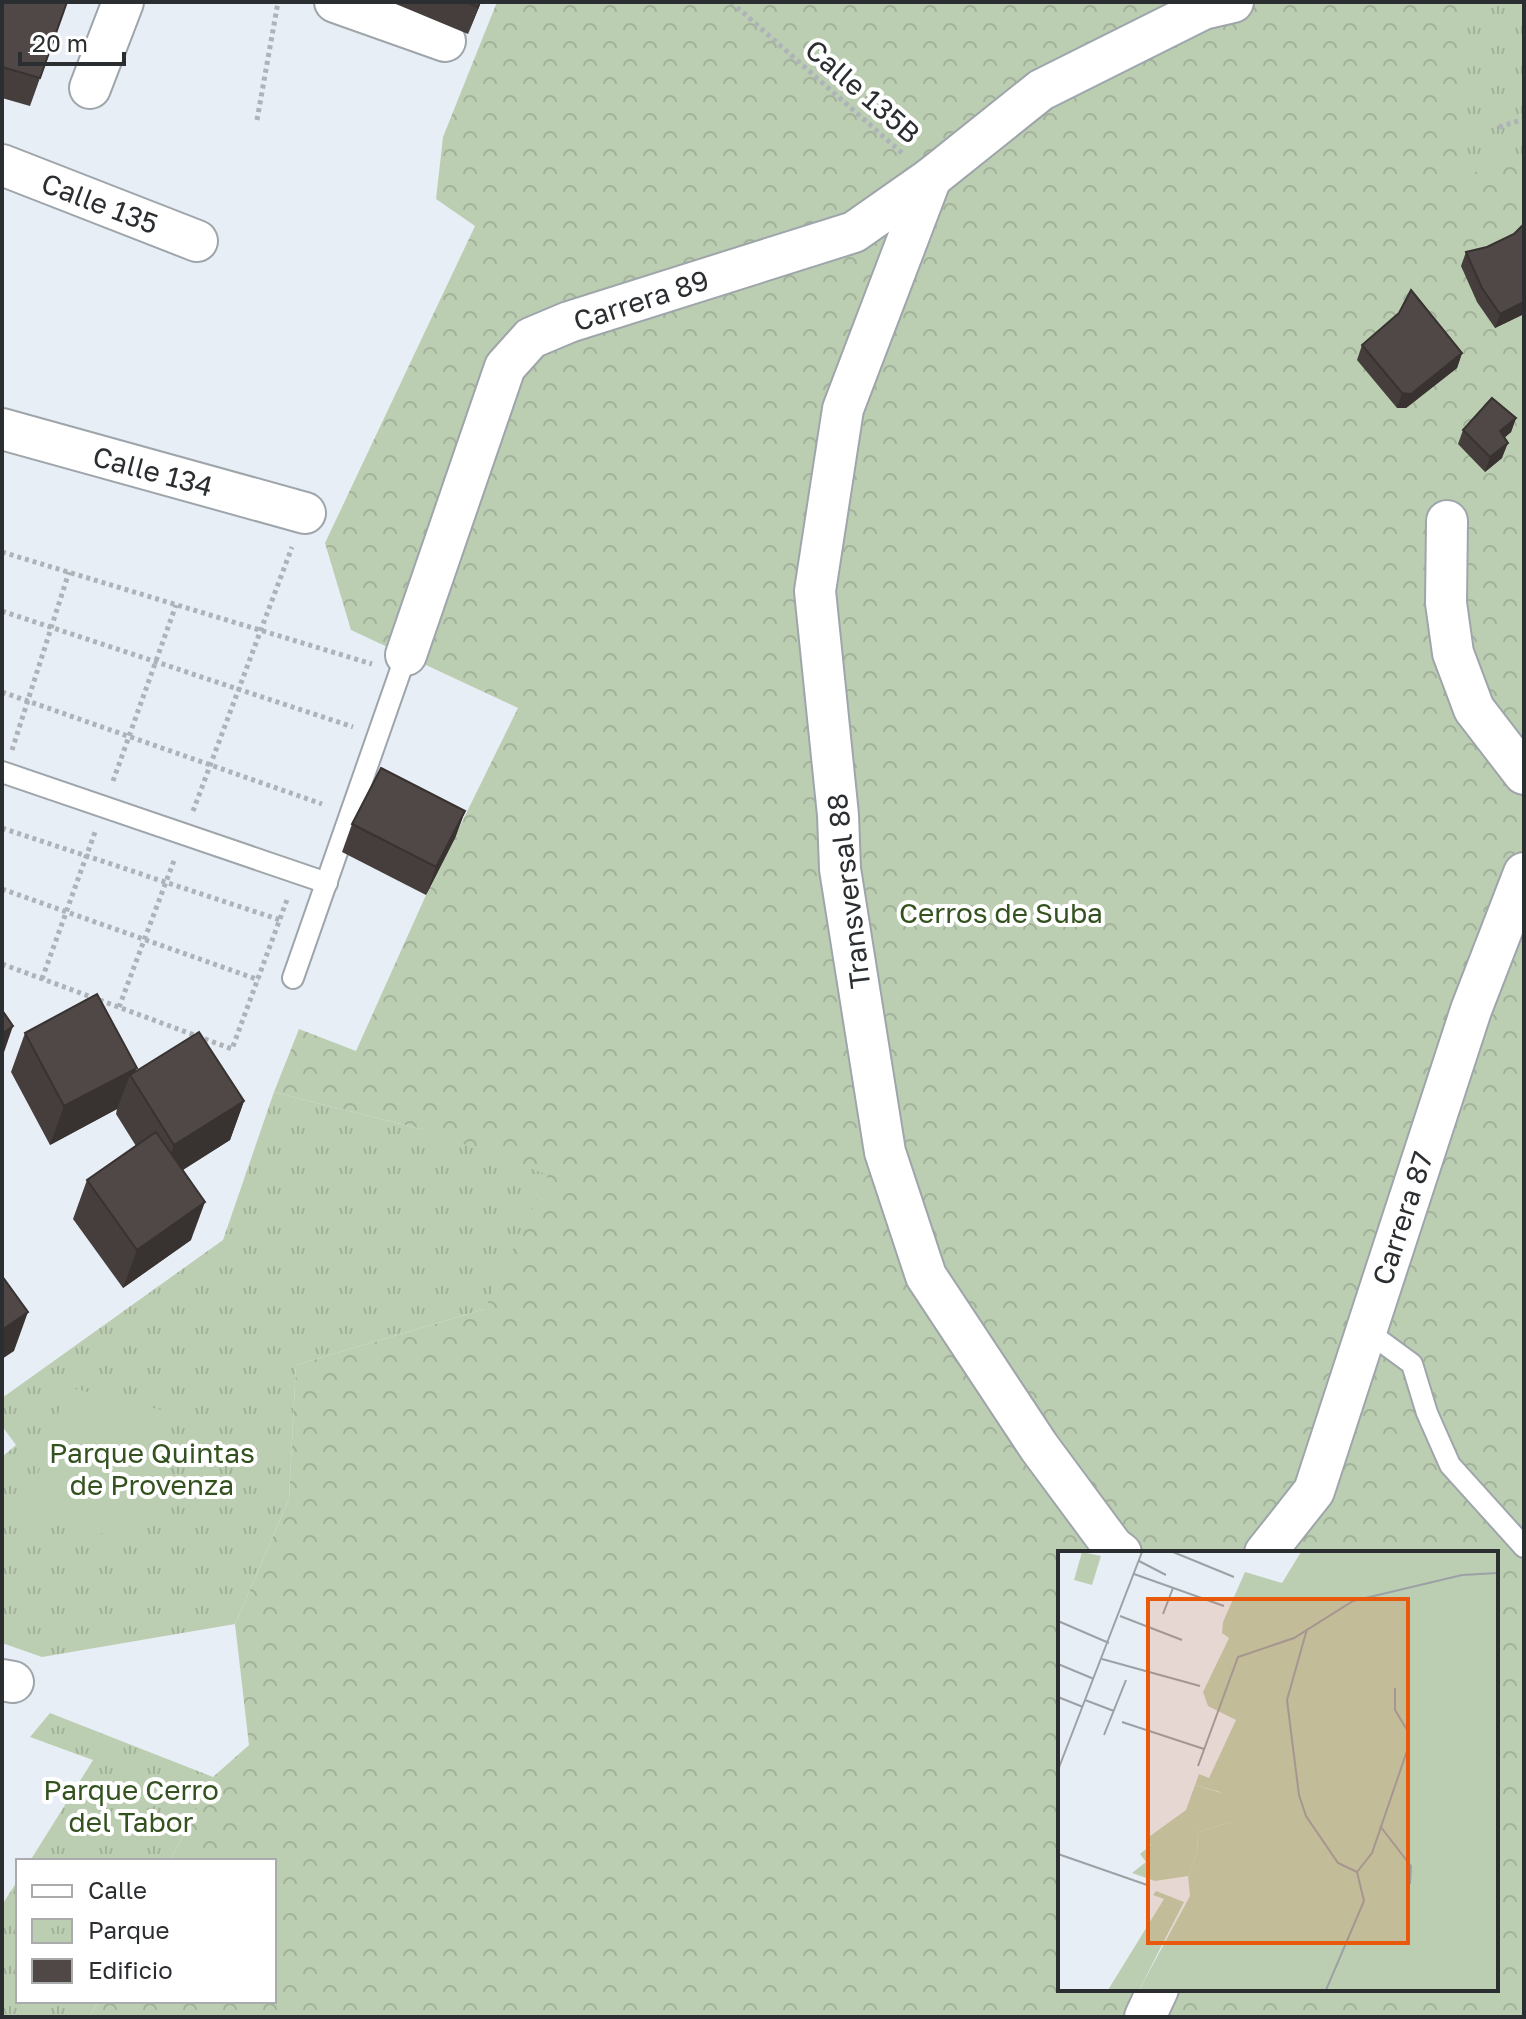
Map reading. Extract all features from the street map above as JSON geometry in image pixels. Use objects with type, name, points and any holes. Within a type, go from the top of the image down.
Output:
[{"type":"street","points":[[90,88],[123,2]]},
{"type":"street","points":[[335,2],[445,41]]},
{"type":"street","name":"Carrera 89","points":[[403,664],[505,367],[531,338],[569,322],[854,232],[931,178],[1041,90],[1203,9],[1233,2]]},
{"type":"street","name":"Calle 135","points":[[2,165],[197,241]]},
{"type":"street","name":"Transversal 88","points":[[931,178],[843,409],[815,591],[838,815],[840,869],[885,1152],[926,1276],[1039,1447],[1118,1551]]},
{"type":"street","name":"Calle 134","points":[[2,429],[305,513]]},
{"type":"street","points":[[1447,521],[1446,603],[1453,653],[1474,709],[1524,774]]},
{"type":"street","name":"Carrera 87","points":[[1267,1551],[1314,1491],[1471,1010],[1524,873]]},
{"type":"street","points":[[1145,2017],[1157,1991]]},
{"type":"lane","points":[[293,978],[403,664]]},
{"type":"lane","points":[[3,773],[327,883]]},
{"type":"lane","points":[[1364,1333],[1412,1364],[1427,1413],[1450,1465],[1524,1547]]},
{"type":"path","points":[[257,120],[278,2]]},
{"type":"path","name":"Calle 135B","points":[[731,2],[931,178]]},
{"type":"path","points":[[1499,127],[1524,119]]},
{"type":"path","points":[[119,1007],[305,513]]},
{"type":"path","points":[[2,552],[261,631],[403,664]]},
{"type":"path","points":[[3,773],[69,572]]},
{"type":"path","points":[[2,611],[353,726]]},
{"type":"path","points":[[2,692],[322,804]]},
{"type":"path","points":[[2,828],[280,920]]},
{"type":"path","points":[[2,889],[259,980]]},
{"type":"path","points":[[2,964],[232,1049]]},
{"type":"green space","name":"Cerros de Suba","points":[[497,2],[1524,2],[1524,2017],[90,2017],[97,2003],[276,2003],[276,1859],[171,1859],[213,1777],[249,1745],[235,1624],[289,1499],[296,1365],[485,1309],[425,1130],[274,1092],[299,1029],[356,1051],[426,895],[518,708],[351,630],[325,543],[475,226],[436,199],[443,137]]},
{"type":"green space","points":[[1458,2],[1524,2],[1524,158],[1457,177]]},
{"type":"green space","name":"Parque Quintas de Provenza","points":[[274,1092],[425,1130],[548,1175],[485,1309],[296,1365],[289,1499],[235,1624],[42,1657],[2,1643],[2,1457],[16,1445],[2,1426],[2,1398],[223,1240]]},
{"type":"green space","points":[[67,1387],[170,1412],[130,1541],[25,1513]]},
{"type":"green space","name":"Parque Cerro del Tabor","points":[[50,1713],[213,1777],[171,1859],[31,1859],[93,1760],[30,1737]]},
{"type":"green space","name":"Parque Cerro del Tabor","points":[[16,1883],[16,2003],[97,2003],[90,2017],[2,2017],[2,1905]]},
{"type":"building","points":[[2,2],[67,2],[40,78],[2,67]]},
{"type":"building","points":[[1524,224],[1524,302],[1500,314],[1482,288],[1466,252],[1487,247],[1514,234]]},
{"type":"building","points":[[1411,290],[1462,353],[1411,394],[1402,393],[1362,345],[1399,313]]},
{"type":"building","points":[[1492,398],[1516,418],[1500,431],[1508,443],[1490,457],[1463,430]]},
{"type":"building","points":[[381,768],[465,811],[436,867],[352,824]]},
{"type":"building","points":[[97,994],[137,1068],[64,1106],[25,1033]]},
{"type":"building","points":[[2,1010],[13,1026],[2,1034]]},
{"type":"building","points":[[199,1032],[244,1101],[174,1145],[130,1075]]},
{"type":"building","points":[[156,1132],[205,1202],[137,1250],[87,1180]]},
{"type":"building","points":[[2,1276],[28,1312],[2,1330]]}]
